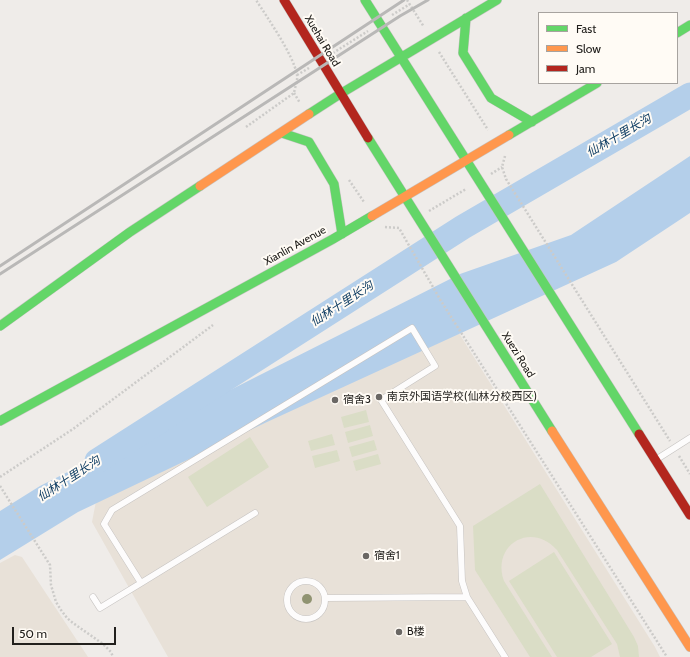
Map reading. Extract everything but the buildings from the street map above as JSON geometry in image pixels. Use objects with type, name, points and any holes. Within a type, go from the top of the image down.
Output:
[{"type":"main road","name":"Xuehai Road","points":[[284,0],[340,94]]},
{"type":"main road","points":[[366,0],[690,515]]},
{"type":"main road","points":[[0,326],[130,232],[340,94],[497,0]]},
{"type":"main road","points":[[466,18],[463,53],[491,98],[532,122]]},
{"type":"main road","points":[[678,32],[690,25]]},
{"type":"main road","name":"Xianlin Avenue","points":[[0,421],[342,234],[596,84]]},
{"type":"main road","name":"Xuezi Road","points":[[340,94],[424,230],[690,647]]},
{"type":"main road","points":[[282,133],[309,142],[334,184],[342,234]]},
{"type":"lane","points":[[141,583],[104,524],[112,510],[412,328],[435,366],[381,400],[460,526],[462,582],[467,597],[504,657]]},
{"type":"lane","points":[[655,460],[690,438]]},
{"type":"lane","points":[[93,597],[100,608],[255,513]]},
{"type":"lane","points":[[304,581],[320,587],[325,598],[323,610],[314,617],[308,619],[296,616],[289,608],[287,602],[290,591],[298,583],[304,581]]},
{"type":"lane","points":[[325,598],[467,597]]},
{"type":"path","points":[[246,127],[294,93],[297,75],[294,64],[288,52],[256,0]]},
{"type":"path","points":[[407,0],[504,156]]},
{"type":"path","points":[[297,75],[410,4]]},
{"type":"path","points":[[381,229],[388,227],[400,228],[502,167]]},
{"type":"path","points":[[506,179],[673,448]]},
{"type":"path","points":[[400,228],[446,308],[667,657]]},
{"type":"path","points":[[0,477],[73,429],[218,321]]},
{"type":"path","points":[[678,454],[690,474]]},
{"type":"path","points":[[0,486],[50,565],[51,585],[56,602],[61,610],[74,623],[103,644],[111,652],[113,657]]},
{"type":"shaded area","name":"南京外国语学校(仙林分校西区)","points":[[437,298],[660,657],[168,657],[92,522],[97,496]]},
{"type":"shaded area","points":[[15,555],[22,557],[88,657],[0,657],[0,563]]},
{"type":"green space","points":[[366,410],[369,422],[344,428],[341,417]]},
{"type":"green space","points":[[370,425],[373,436],[348,443],[345,432]]},
{"type":"green space","points":[[332,434],[335,445],[311,451],[308,441]]},
{"type":"green space","points":[[250,437],[269,467],[207,507],[188,477]]},
{"type":"green space","points":[[374,440],[377,450],[352,457],[349,447]]},
{"type":"green space","points":[[337,450],[340,461],[315,468],[312,456]]},
{"type":"green space","points":[[378,454],[381,464],[356,471],[353,461]]},
{"type":"green space","points":[[540,484],[634,637],[638,646],[639,657],[620,657],[617,644],[557,550],[547,541],[536,537],[526,537],[516,541],[508,547],[503,556],[502,568],[504,581],[552,657],[530,657],[475,570],[473,526]]},
{"type":"green space","points":[[554,552],[612,644],[591,657],[557,657],[509,581]]},
{"type":"water","points":[[690,156],[690,213],[616,262],[267,422],[78,512],[0,560],[0,511],[40,486],[460,274],[571,235]]},
{"type":"waterway","name":"仙林十里长沟","points":[[97,461],[463,227],[690,95]]},
{"type":"railway","points":[[0,266],[404,0]]},
{"type":"railway","points":[[0,274],[400,16],[428,0]]},
{"type":"traffic: fast","points":[[365,0],[639,434]]},
{"type":"traffic: fast","points":[[309,114],[497,0]]},
{"type":"traffic: fast","points":[[466,18],[463,53],[491,98],[532,122]]},
{"type":"traffic: fast","points":[[678,32],[690,25]]},
{"type":"traffic: fast","points":[[509,135],[595,84]]},
{"type":"traffic: fast","points":[[282,133],[309,142],[334,184],[342,234]]},
{"type":"traffic: fast","points":[[368,138],[552,431]]},
{"type":"traffic: fast","points":[[0,326],[130,232],[200,186]]},
{"type":"traffic: fast","points":[[0,421],[333,239],[372,216]]},
{"type":"traffic: slow","points":[[200,186],[309,114]]},
{"type":"traffic: slow","points":[[372,216],[509,135]]},
{"type":"traffic: slow","points":[[552,431],[690,647]]},
{"type":"traffic: jam","points":[[284,0],[368,138]]},
{"type":"traffic: jam","points":[[639,434],[690,515]]},
{"type":"place","name":"南京外国语学校(仙林分校西区)","points":[[379,397]]},
{"type":"place","name":"宿舍3","points":[[335,400]]},
{"type":"place","name":"宿舍1","points":[[366,556]]},
{"type":"place","name":"B楼","points":[[399,632]]}]
